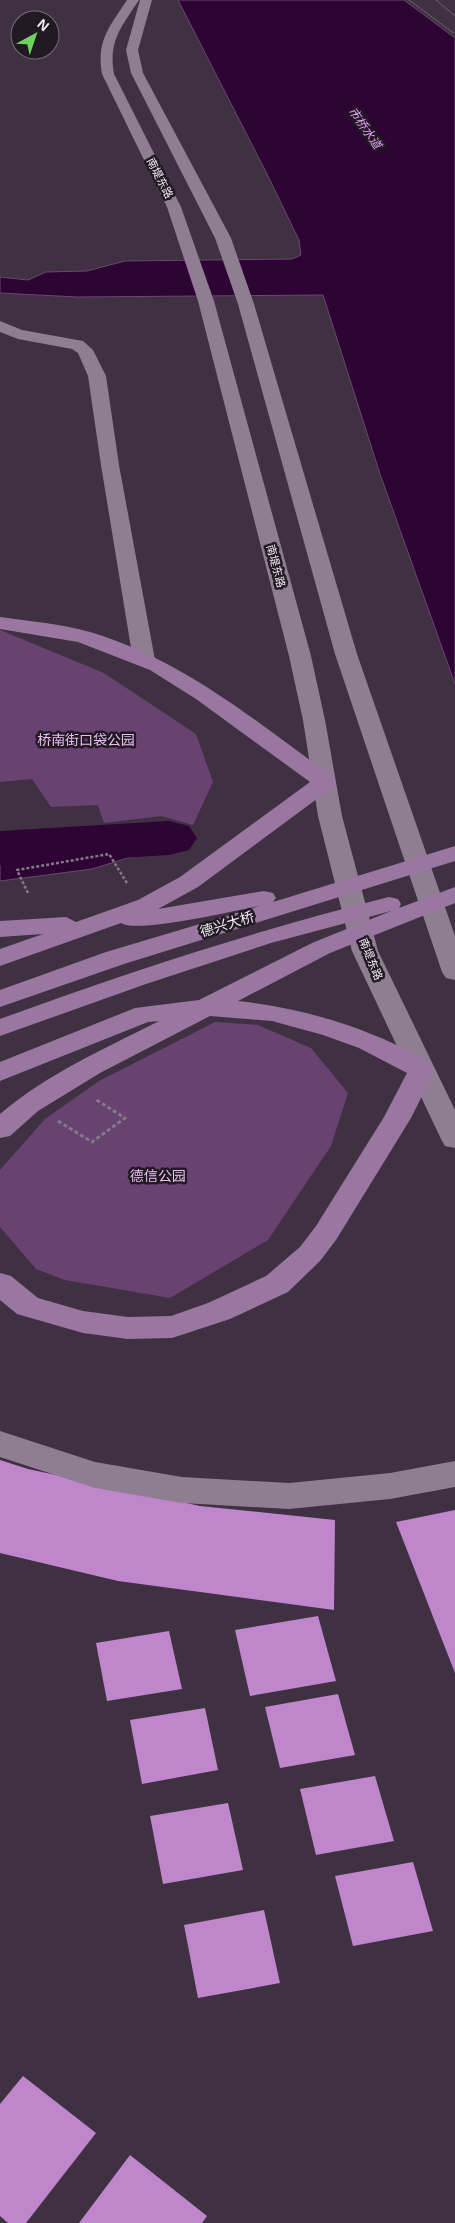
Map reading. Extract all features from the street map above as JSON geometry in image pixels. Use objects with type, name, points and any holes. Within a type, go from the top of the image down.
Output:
[{"type":"main road","points":[[0,958],[147,905],[189,882],[324,782],[204,694],[157,666],[84,637],[9,624]]},
{"type":"main road","points":[[0,929],[89,924],[164,916],[304,891],[455,852]]},
{"type":"main road","name":"德兴大桥","points":[[0,999],[115,958],[372,880],[455,852]]},
{"type":"main road","name":"德兴大桥","points":[[0,1028],[137,978],[262,938],[455,887]]},
{"type":"main road","points":[[0,1129],[28,1105],[90,1067],[321,948],[455,894]]},
{"type":"main road","points":[[0,1072],[144,1014],[216,1007],[272,1013],[332,1029],[368,1042],[422,1070],[396,1118],[326,1233],[310,1254],[277,1284],[219,1311],[172,1327],[128,1328],[83,1322],[28,1306],[0,1284]]},
{"type":"street","name":"南堤东路","points":[[133,0],[107,40],[105,61],[108,74],[174,207],[206,301],[300,656],[314,720],[330,816],[365,951],[455,1139]]},
{"type":"street","points":[[146,0],[132,50],[137,73],[223,238],[246,304],[346,654],[455,972]]},
{"type":"street","points":[[0,326],[18,334],[77,346],[85,350],[92,362],[97,376],[110,465],[144,660]]},
{"type":"street","points":[[0,1444],[95,1474],[182,1490],[289,1496],[390,1486],[455,1474]]},
{"type":"path","points":[[409,0],[455,34]]},
{"type":"path","points":[[436,0],[455,16]]},
{"type":"path","points":[[28,893],[17,870],[109,854],[131,890]]},
{"type":"path","points":[[50,1116],[92,1142],[125,1118],[93,1098]]},
{"type":"green space","name":"桥南街口袋公园","points":[[0,630],[104,673],[196,734],[213,782],[193,825],[161,816],[104,823],[98,805],[51,807],[32,779],[0,782]]},
{"type":"green space","name":"德信公园","points":[[215,1022],[258,1025],[311,1048],[348,1093],[331,1146],[268,1240],[170,1298],[65,1280],[36,1269],[0,1227],[0,1170],[45,1119],[99,1081]]},
{"type":"water","name":"市桥水道","points":[[178,0],[404,0],[455,38],[455,684],[380,474],[323,295],[77,297],[0,293],[0,277],[28,280],[46,272],[87,271],[125,261],[292,259],[301,255],[299,240]]},
{"type":"water","points":[[130,827],[158,839],[131,857],[92,869],[0,881],[0,837],[20,838]]},
{"type":"building","points":[[0,1460],[28,1469],[200,1506],[335,1520],[334,1610],[118,1581],[0,1553]]},
{"type":"building","points":[[455,1510],[455,1673],[396,1522]]},
{"type":"building","points":[[318,1616],[336,1681],[250,1696],[235,1630]]},
{"type":"building","points":[[169,1631],[182,1689],[107,1701],[96,1643]]},
{"type":"building","points":[[338,1694],[355,1755],[280,1768],[265,1707]]},
{"type":"building","points":[[205,1708],[218,1770],[142,1784],[130,1720]]},
{"type":"building","points":[[375,1776],[394,1841],[316,1855],[300,1789]]},
{"type":"building","points":[[228,1803],[243,1870],[163,1884],[150,1816]]},
{"type":"building","points":[[413,1862],[433,1931],[353,1946],[335,1876]]},
{"type":"building","points":[[264,1910],[280,1983],[198,1998],[184,1925]]},
{"type":"building","points":[[23,2076],[96,2133],[26,2223],[8,2223],[0,2216],[0,2104]]},
{"type":"building","points":[[130,2155],[207,2216],[202,2223],[79,2223]]},
{"type":"waterway","points":[[0,848],[169,838]]}]
